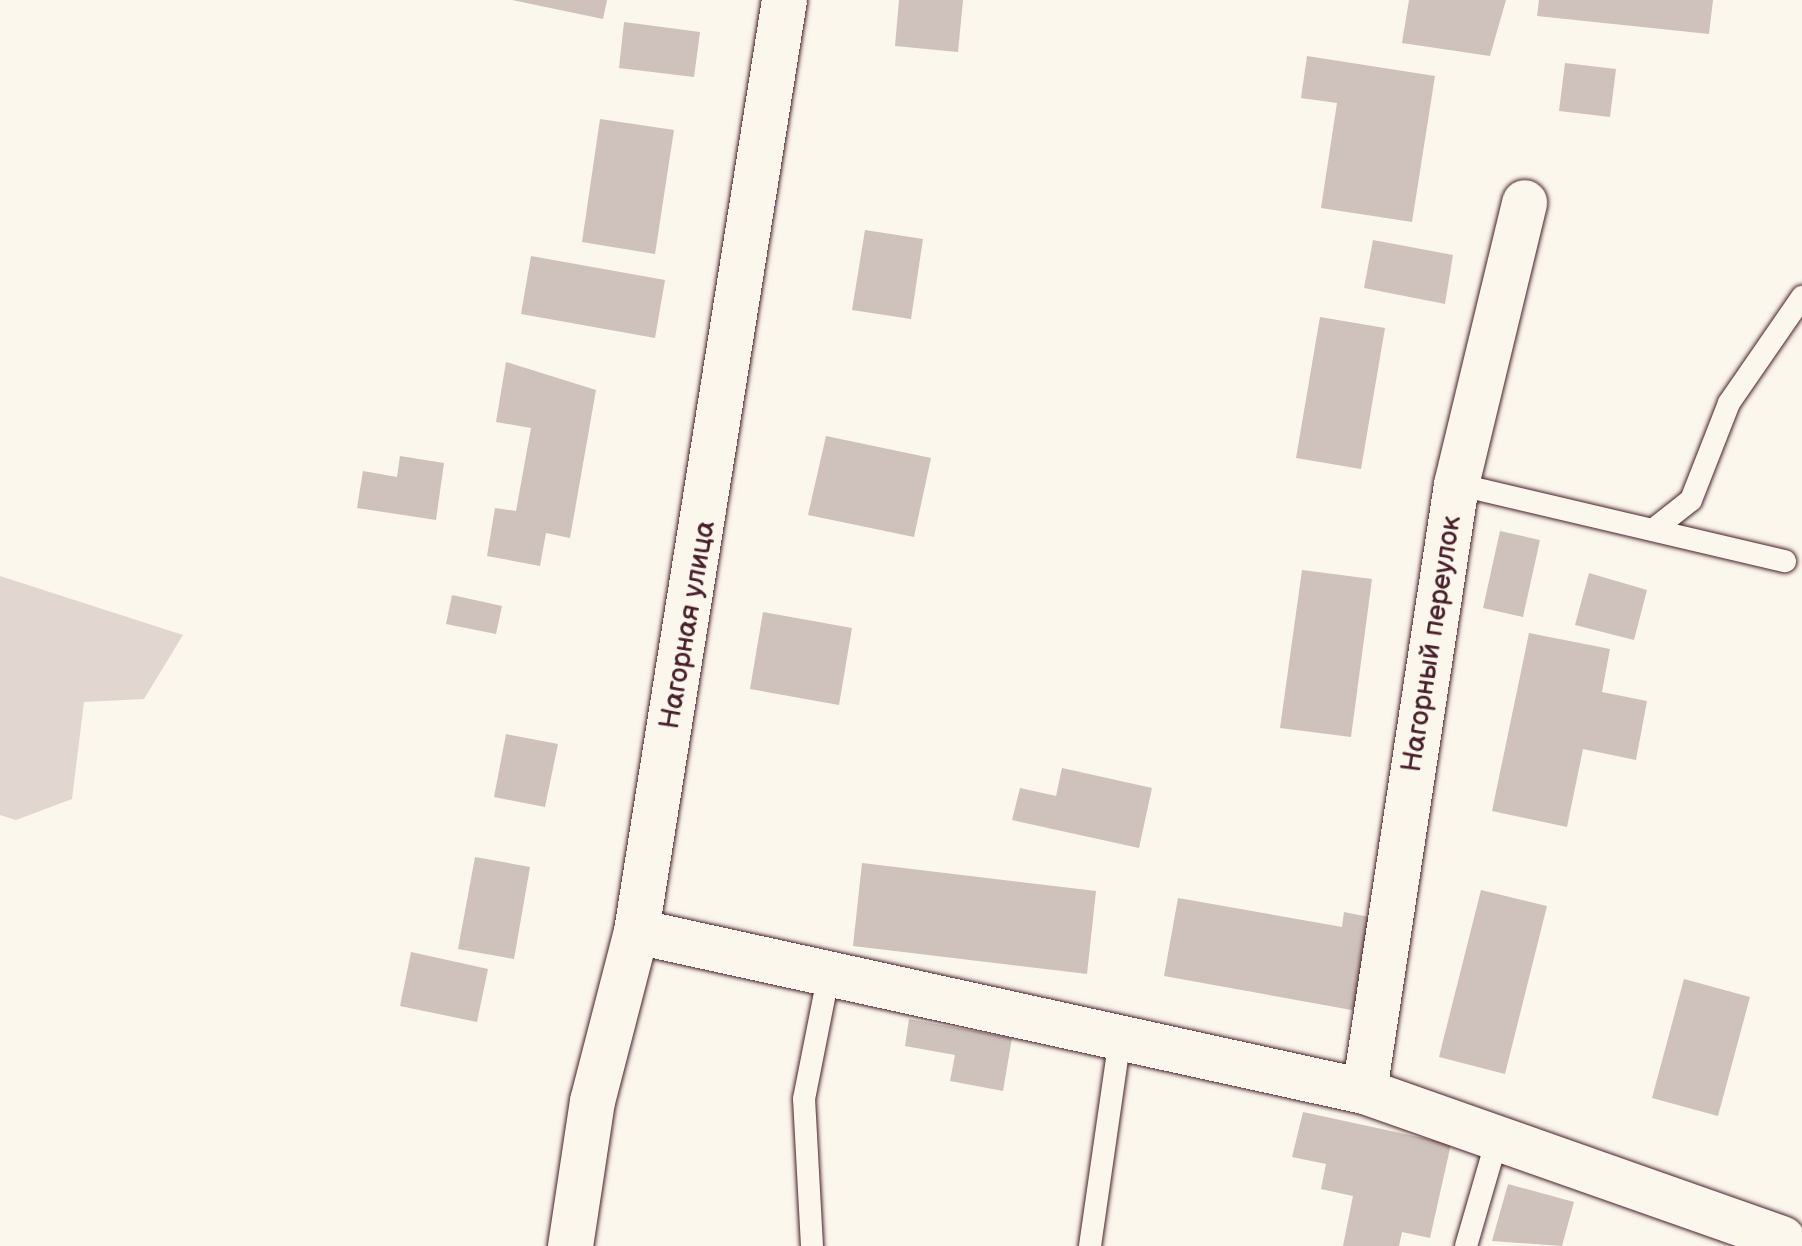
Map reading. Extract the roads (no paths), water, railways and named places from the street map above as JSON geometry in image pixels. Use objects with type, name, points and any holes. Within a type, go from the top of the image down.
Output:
[{"type":"street","name":"Нагорная улица","points":[[570,1246],[592,1101],[636,931],[784,0]]},
{"type":"street","name":"Нагорный переулок","points":[[1364,1091],[1456,484],[1524,202]]},
{"type":"street","points":[[636,931],[1364,1091],[1788,1233]]},
{"type":"lane","points":[[1653,530],[1691,500],[1729,403],[1802,297]]},
{"type":"lane","points":[[1456,484],[1785,561]]},
{"type":"lane","points":[[812,1246],[804,1099],[829,974]]},
{"type":"lane","points":[[1090,1246],[1120,1038]]},
{"type":"lane","points":[[1466,1246],[1498,1139]]}]
